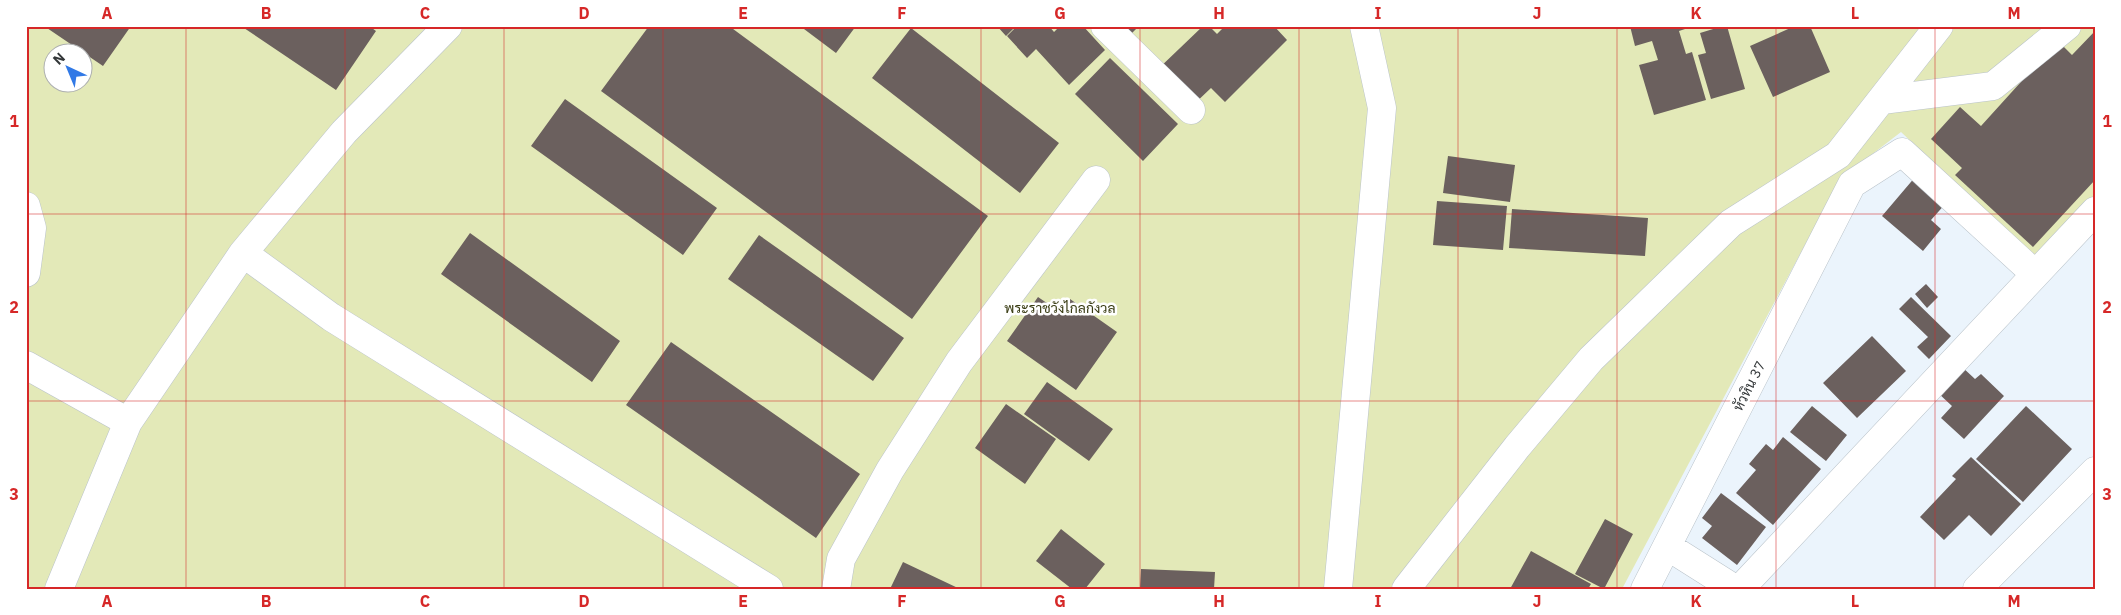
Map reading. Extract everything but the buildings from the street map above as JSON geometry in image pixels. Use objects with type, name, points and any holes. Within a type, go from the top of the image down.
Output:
[{"type":"street","points":[[59,589],[128,422],[243,253],[344,132],[448,26]]},
{"type":"street","points":[[1104,26],[1191,110]]},
{"type":"street","points":[[1338,589],[1382,108],[1364,26]]},
{"type":"street","points":[[1406,589],[1517,447],[1591,359],[1731,223],[1838,155],[1939,26]]},
{"type":"street","points":[[1882,100],[1993,86],[2067,26]]},
{"type":"street","name":"หัวหิน 37","points":[[1645,589],[1852,184],[1902,152],[2035,274]]},
{"type":"street","points":[[836,589],[841,559],[895,461],[959,362],[1096,180]]},
{"type":"street","points":[[26,206],[32,228],[26,273]]},
{"type":"street","points":[[1740,589],[2095,211]]},
{"type":"street","points":[[243,253],[331,317],[769,589]]},
{"type":"street","points":[[26,365],[128,422]]},
{"type":"street","points":[[1977,589],[2095,471]]},
{"type":"street","points":[[1667,546],[1735,589]]},
{"type":"green space","name":"พระราชวังไกลกังวล","points":[[26,26],[2095,26],[2095,195],[2035,259],[1901,132],[1840,179],[1622,589],[26,589]]}]
